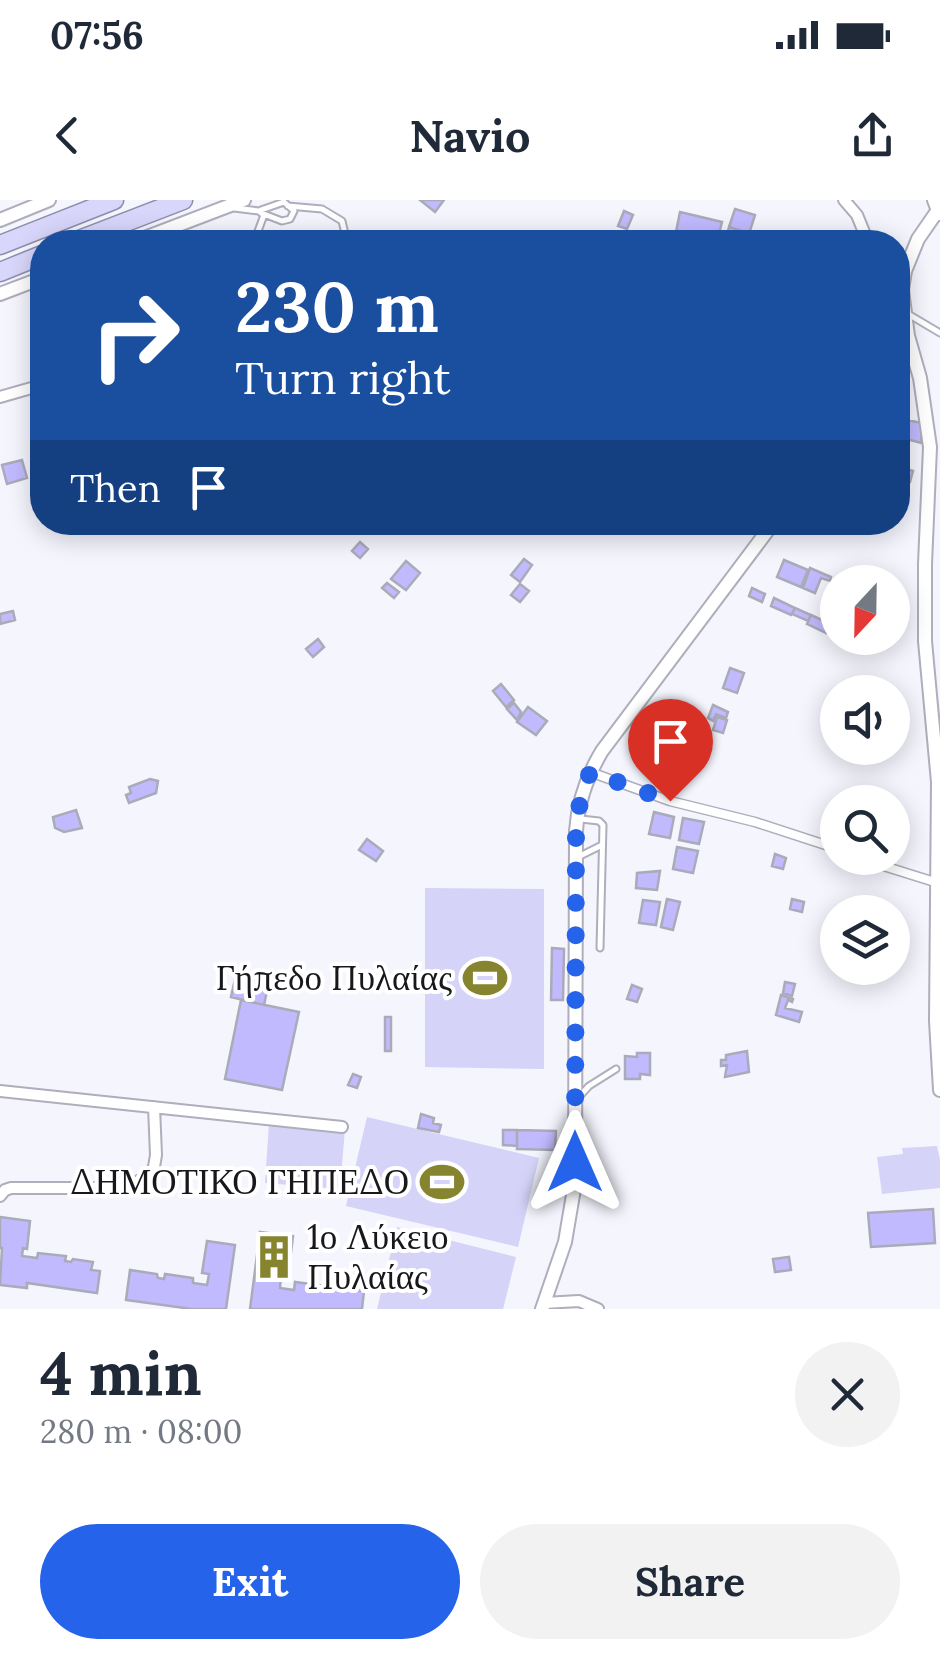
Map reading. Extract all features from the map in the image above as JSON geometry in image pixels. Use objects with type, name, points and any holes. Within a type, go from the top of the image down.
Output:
[{"type":"highway","points":[[36,230],[114,200]]},
{"type":"highway","points":[[105,230],[183,200]]},
{"type":"highway","points":[[0,244],[30,232]]},
{"type":"highway","points":[[0,272],[30,260]]},
{"type":"street","points":[[0,220],[50,200]]},
{"type":"street","points":[[166,230],[244,200]]},
{"type":"street","points":[[844,200],[863,230]]},
{"type":"street","points":[[910,259],[938,208]]},
{"type":"street","points":[[0,294],[30,283]]},
{"type":"street","points":[[910,343],[920,378],[930,447],[925,641],[938,782],[940,1090]]},
{"type":"street","points":[[0,396],[30,388]]},
{"type":"street","points":[[598,1309],[580,1301],[544,1306],[562,1253],[575,1183],[576,859],[580,802],[590,772],[610,740],[764,535]]},
{"type":"street","points":[[590,772],[670,801],[820,843]]},
{"type":"street","points":[[910,874],[938,883]]},
{"type":"street","points":[[0,1091],[342,1127]]},
{"type":"street","points":[[0,1196],[11,1188],[123,1188],[149,1176],[156,1155],[154,1107]]},
{"type":"lane","points":[[226,207],[286,221],[294,211],[286,203]]},
{"type":"lane","points":[[259,212],[286,203],[322,209],[342,221],[344,230]]},
{"type":"lane","points":[[259,212],[264,218],[259,230]]},
{"type":"lane","points":[[910,316],[940,333]]},
{"type":"lane","points":[[577,818],[602,824],[600,948]]},
{"type":"lane","points":[[576,859],[602,845]]},
{"type":"lane","points":[[576,1100],[589,1086],[616,1069]]},
{"type":"shaded area","name":"Γήπεδο Πυλαίας","points":[[425,888],[544,889],[544,1069],[425,1067]]},
{"type":"shaded area","name":"ΔΗΜΟΤΙΚΟ ΓΗΠΕΔΟ","points":[[367,1117],[539,1158],[518,1247],[346,1206]]},
{"type":"shaded area","points":[[269,1123],[345,1129],[340,1189],[265,1183]]},
{"type":"shaded area","points":[[937,1146],[940,1188],[882,1194],[877,1157],[903,1154],[902,1148]]},
{"type":"shaded area","name":"ΔΗΜΟΤΙΚΟ ΓΗΠΕΔΟ","points":[[397,1227],[516,1257],[503,1309],[377,1309]]},
{"type":"building","points":[[420,200],[444,200],[435,212]]},
{"type":"building","points":[[735,209],[755,215],[750,230],[729,227]]},
{"type":"building","points":[[624,211],[633,215],[627,229],[618,226]]},
{"type":"building","points":[[680,212],[722,222],[720,230],[676,230]]},
{"type":"building","points":[[910,421],[922,423],[921,443],[910,440]]},
{"type":"building","points":[[22,460],[27,478],[7,484],[2,465]]},
{"type":"building","points":[[360,542],[368,549],[360,558],[352,551]]},
{"type":"building","points":[[524,559],[532,565],[520,582],[511,575]]},
{"type":"building","points":[[784,560],[808,570],[801,587],[777,577]]},
{"type":"building","points":[[406,561],[420,573],[406,590],[391,579]]},
{"type":"building","points":[[810,568],[820,572],[815,593],[803,588]]},
{"type":"building","points":[[387,583],[399,592],[394,598],[382,588]]},
{"type":"building","points":[[520,584],[529,591],[520,602],[511,595]]},
{"type":"building","points":[[752,588],[765,594],[762,602],[749,596]]},
{"type":"building","points":[[774,598],[795,608],[791,615],[771,606]]},
{"type":"building","points":[[795,608],[811,615],[808,621],[792,614]]},
{"type":"building","points":[[13,611],[15,620],[0,624],[0,614]]},
{"type":"building","points":[[811,615],[820,619],[820,630],[807,624]]},
{"type":"building","points":[[318,639],[324,647],[313,657],[306,649]]},
{"type":"building","points":[[730,668],[744,673],[737,693],[723,688]]},
{"type":"building","points":[[501,684],[514,700],[506,707],[493,691]]},
{"type":"building","points":[[514,703],[521,712],[517,720],[507,709]]},
{"type":"building","points":[[713,705],[728,712],[726,718],[716,714],[713,721],[708,718]]},
{"type":"building","points":[[528,707],[547,721],[536,735],[517,722]]},
{"type":"building","points":[[717,717],[727,720],[723,733],[713,730]]},
{"type":"building","points":[[150,779],[158,781],[156,793],[129,803],[129,787]]},
{"type":"building","points":[[76,810],[82,828],[64,832],[55,828],[53,817]]},
{"type":"building","points":[[654,812],[674,817],[670,838],[649,834]]},
{"type":"building","points":[[683,818],[704,822],[699,844],[679,840]]},
{"type":"building","points":[[367,839],[383,851],[376,861],[359,850]]},
{"type":"building","points":[[677,847],[698,851],[693,873],[673,869]]},
{"type":"building","points":[[775,854],[786,858],[783,869],[772,866]]},
{"type":"building","points":[[660,871],[657,890],[636,888],[637,873]]},
{"type":"building","points":[[667,899],[680,902],[673,930],[661,927]]},
{"type":"building","points":[[792,899],[804,902],[802,912],[790,909]]},
{"type":"building","points":[[643,900],[660,902],[656,925],[639,923]]},
{"type":"building","points":[[552,948],[564,949],[563,1000],[551,1000]]},
{"type":"building","points":[[237,970],[270,977],[264,1005],[231,997]]},
{"type":"building","points":[[785,982],[795,984],[792,996],[783,993]]},
{"type":"building","points":[[632,985],[642,989],[637,1002],[627,999]]},
{"type":"building","points":[[781,995],[793,999],[788,1000],[785,1008],[802,1012],[799,1022],[776,1015]]},
{"type":"building","points":[[241,1000],[299,1012],[282,1090],[225,1079]]},
{"type":"building","points":[[385,1017],[391,1017],[391,1051],[385,1051]]},
{"type":"building","points":[[747,1051],[749,1072],[725,1077],[727,1065],[721,1066],[721,1060],[726,1060],[726,1055]]},
{"type":"building","points":[[637,1053],[650,1053],[650,1075],[625,1079],[625,1056],[637,1057]]},
{"type":"building","points":[[353,1074],[361,1077],[357,1088],[348,1085]]},
{"type":"building","points":[[421,1114],[441,1125],[439,1132],[418,1128]]},
{"type":"building","points":[[503,1130],[517,1130],[517,1146],[503,1145]]},
{"type":"building","points":[[517,1130],[556,1131],[555,1150],[517,1149]]},
{"type":"building","points":[[933,1209],[935,1243],[871,1247],[868,1213]]},
{"type":"building","points":[[0,1217],[30,1221],[27,1249],[23,1248],[22,1256],[37,1258],[38,1253],[66,1256],[65,1261],[71,1262],[93,1262],[91,1270],[100,1271],[97,1293],[27,1283],[27,1288],[0,1285]]},
{"type":"building","name":"1ο Λύκειο Πυλαίας","points":[[260,1232],[293,1236],[288,1278],[281,1277],[280,1288],[294,1290],[295,1282],[364,1291],[362,1309],[250,1309]]},
{"type":"building","points":[[207,1241],[235,1245],[226,1309],[192,1309],[126,1300],[130,1270],[157,1274],[164,1279],[165,1274],[193,1278],[193,1283],[207,1285],[209,1274],[202,1273]]},
{"type":"building","points":[[789,1257],[791,1270],[775,1272],[773,1259]]},
{"type":"place","name":"Γήπεδο Πυλαίας","points":[[485,978]]},
{"type":"place","name":"ΔΗΜΟΤΙΚΟ ΓΗΠΕΔΟ","points":[[442,1182]]},
{"type":"place","name":"1ο Λύκειο Πυλαίας","points":[[274,1257]]},
{"type":"route","points":[[575,1162],[576,831],[580,802],[590,772],[670,801]]}]
